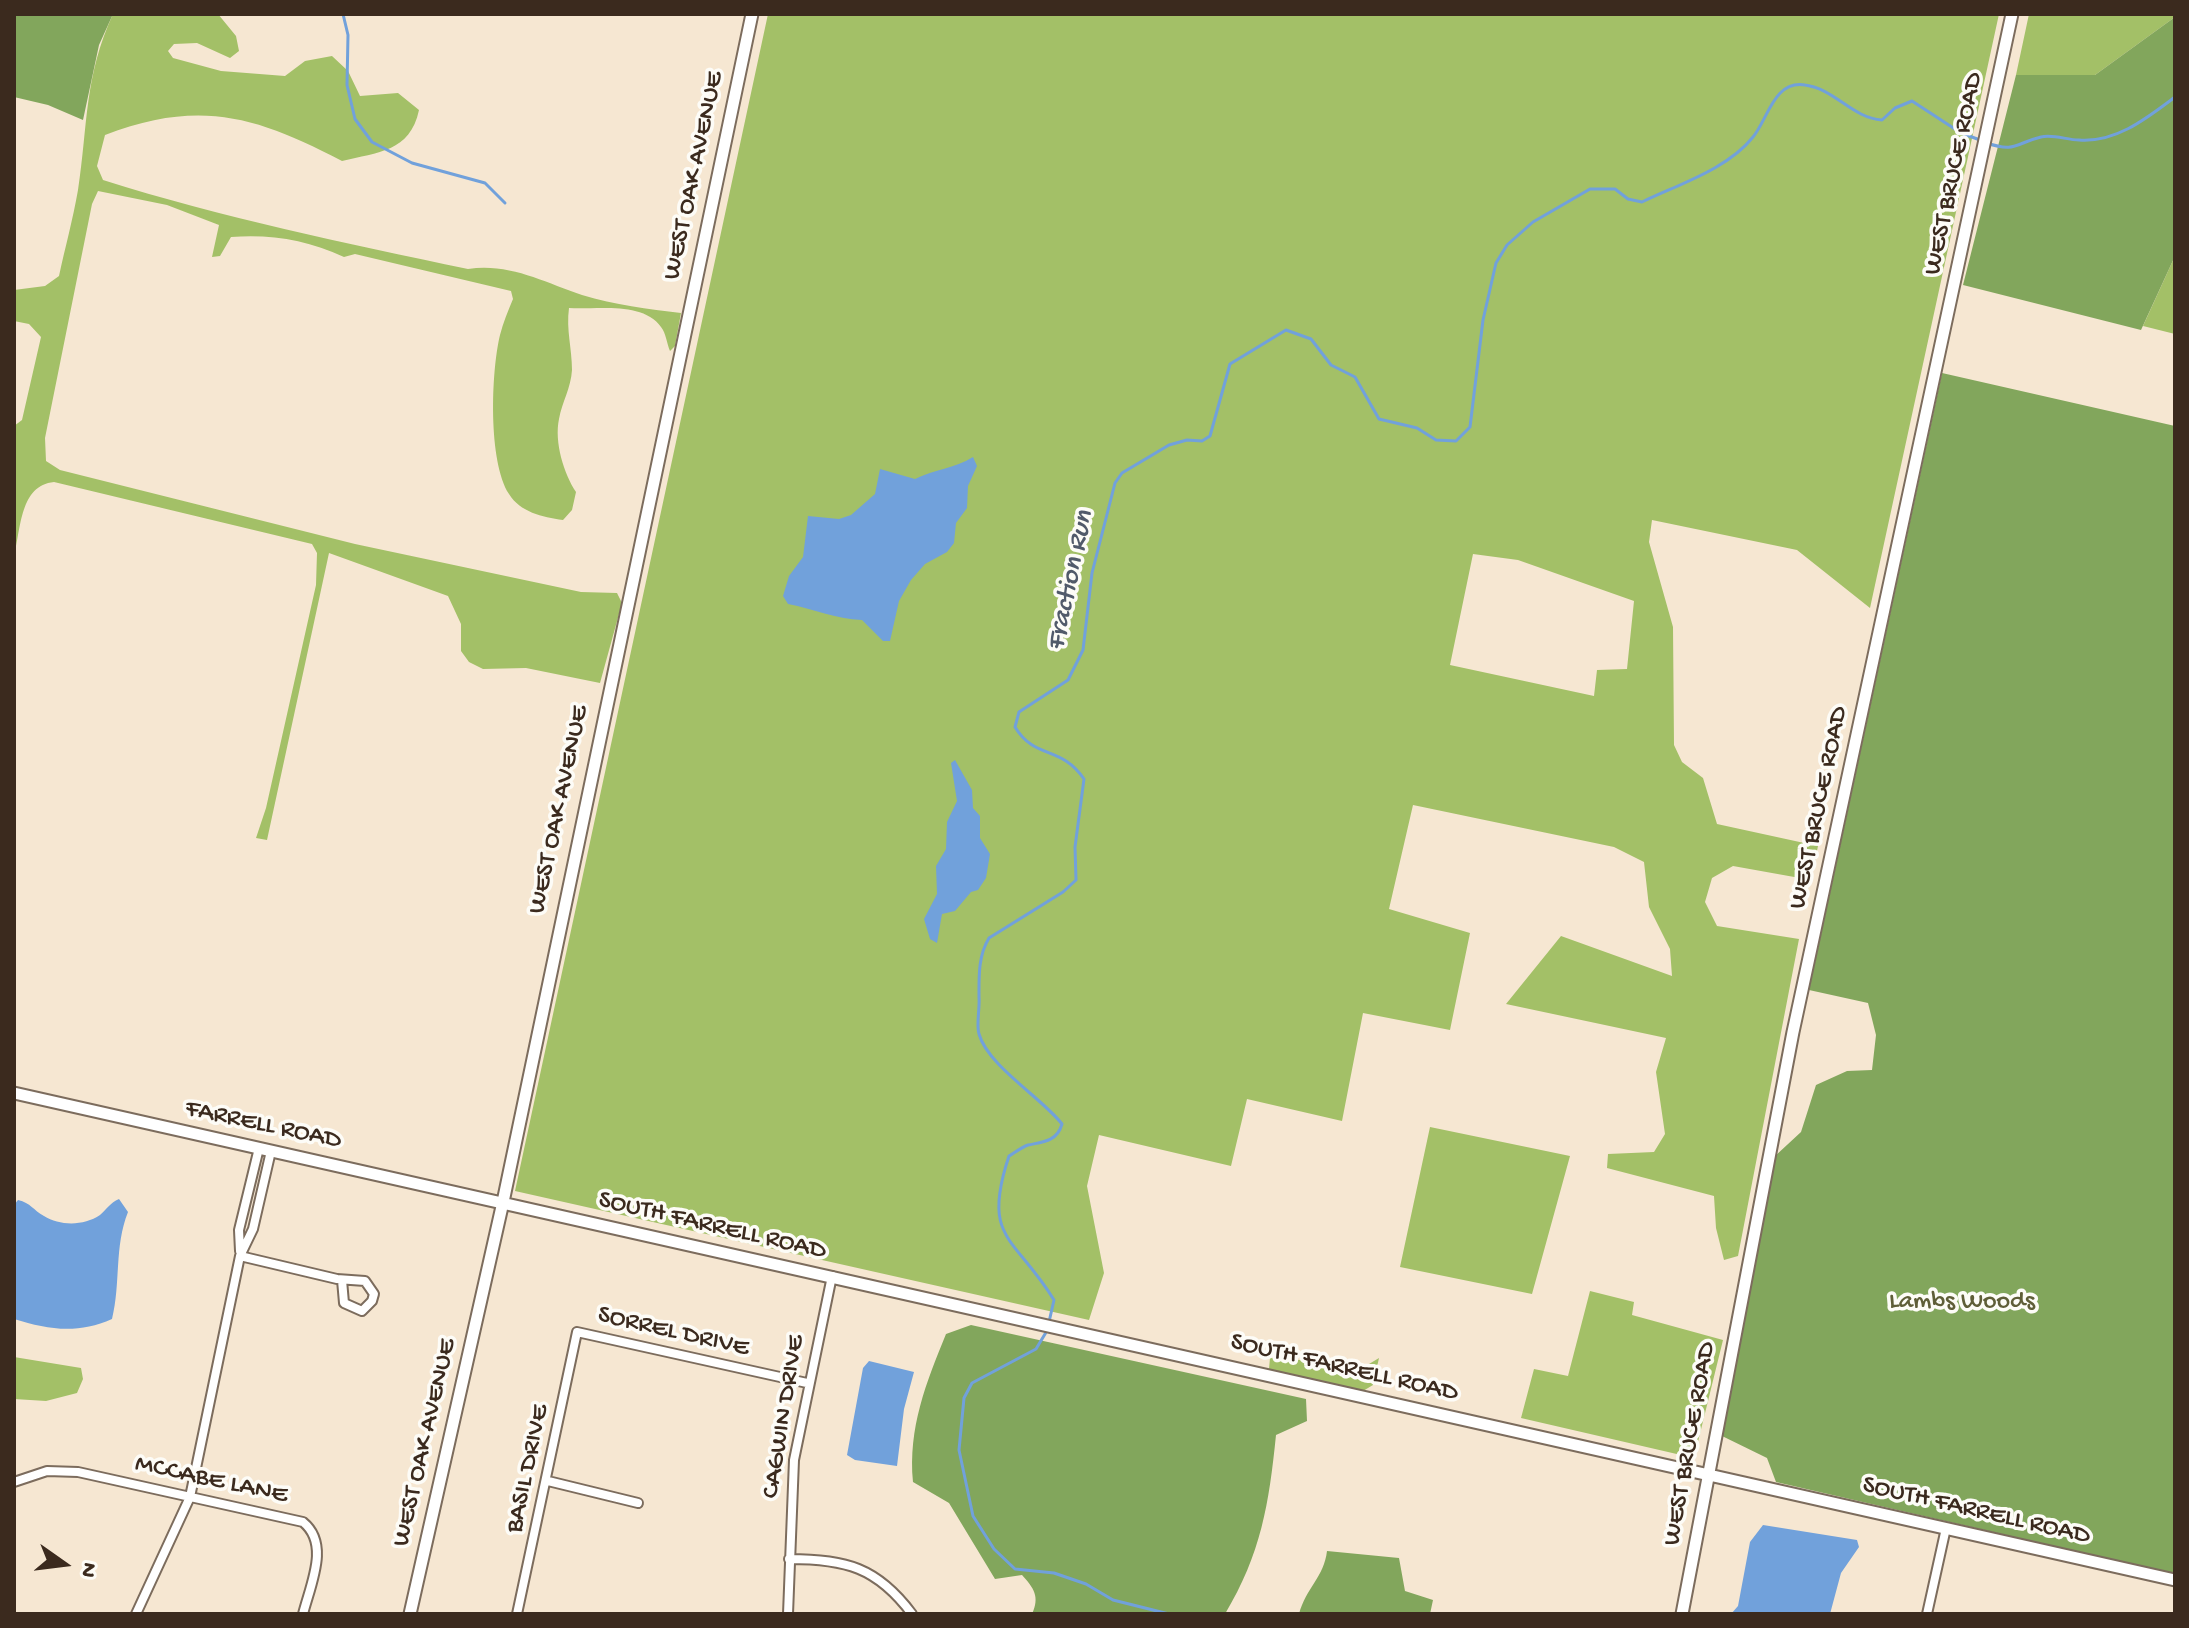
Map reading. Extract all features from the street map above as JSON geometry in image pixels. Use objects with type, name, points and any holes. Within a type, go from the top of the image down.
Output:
[{"type":"street","name":"WEST OAK AVENUE","points":[[410,1614],[503,1202],[752,14]]},
{"type":"street","name":"WEST BRUCE ROAD","points":[[1682,1614],[1793,1032],[2012,14]]},
{"type":"street","name":"FARRELL ROAD","points":[[14,1093],[503,1202]]},
{"type":"street","points":[[136,1614],[190,1497],[240,1256],[239,1230],[265,1149]]},
{"type":"street","name":"SOUTH FARRELL ROAD","points":[[503,1202],[2175,1580]]},
{"type":"street","points":[[240,1256],[342,1280],[365,1281],[374,1294],[372,1301],[362,1311],[351,1309],[344,1303],[342,1280]]},
{"type":"street","name":"CAGWIN DRIVE","points":[[788,1614],[794,1460],[807,1383],[832,1276]]},
{"type":"street","name":"SORREL DRIVE","points":[[577,1332],[807,1383]]},
{"type":"street","name":"BASIL DRIVE","points":[[517,1614],[548,1481],[577,1332]]},
{"type":"street","name":"MCCABE LANE","points":[[14,1482],[47,1471],[78,1472],[303,1522],[316,1532],[319,1549],[303,1614]]},
{"type":"street","points":[[548,1481],[638,1503]]},
{"type":"street","points":[[1927,1614],[1946,1528]]},
{"type":"street","points":[[789,1559],[832,1559],[873,1574],[912,1614]]},
{"type":"green space","points":[[14,14],[113,14],[99,45],[83,120],[48,105],[14,97]]},
{"type":"green space","points":[[113,14],[218,14],[236,36],[239,51],[230,58],[197,43],[174,44],[168,51],[173,58],[221,71],[285,76],[305,61],[332,56],[348,71],[360,96],[398,93],[419,110],[408,134],[391,148],[342,161],[282,133],[226,118],[170,118],[139,124],[105,135],[97,166],[103,180],[284,229],[468,269],[512,271],[594,298],[681,313],[675,346],[670,351],[661,327],[643,313],[618,308],[569,308],[572,370],[559,419],[558,438],[564,467],[576,492],[572,510],[563,520],[547,517],[532,513],[514,500],[502,479],[497,460],[493,393],[500,335],[513,299],[511,291],[355,254],[344,257],[303,242],[261,236],[231,237],[220,256],[212,257],[219,225],[167,205],[98,191],[92,204],[45,438],[46,461],[60,470],[355,544],[581,592],[617,593],[622,603],[600,683],[526,668],[483,669],[469,662],[461,651],[461,624],[448,596],[329,553],[267,840],[256,838],[266,808],[316,585],[317,553],[312,544],[54,482],[34,491],[28,500],[14,556],[14,426],[22,420],[41,337],[29,324],[14,321],[14,290],[45,286],[59,276],[78,190],[92,80]]},
{"type":"green space","points":[[768,14],[1999,14],[1870,608],[1797,550],[1652,520],[1649,542],[1673,627],[1674,745],[1682,762],[1703,778],[1717,824],[1818,846],[1811,880],[1733,866],[1712,878],[1705,902],[1717,926],[1799,939],[1738,1256],[1724,1260],[1716,1228],[1714,1196],[1607,1168],[1608,1154],[1654,1152],[1665,1134],[1656,1072],[1666,1038],[1506,1004],[1561,936],[1672,976],[1670,949],[1649,907],[1644,862],[1614,847],[1413,805],[1389,909],[1470,933],[1450,1030],[1363,1013],[1342,1121],[1247,1099],[1231,1166],[1099,1135],[1087,1186],[1104,1273],[1089,1320],[515,1191]],"holes":[[[1473,554],[1518,560],[1634,601],[1627,669],[1597,670],[1594,696],[1450,665]]]},
{"type":"green space","points":[[2029,14],[2175,14],[2175,17],[2095,75],[2016,75]]},
{"type":"green space","points":[[2175,17],[2175,256],[2141,330],[1963,285],[2016,75],[2095,75]]},
{"type":"green space","points":[[2175,256],[2175,334],[2143,326]]},
{"type":"green space","name":"Lambs Woods","points":[[1942,373],[2175,426],[2175,1574],[1776,1482],[1767,1458],[1720,1435],[1774,1157],[1801,1132],[1816,1085],[1847,1071],[1872,1070],[1876,1035],[1868,1003],[1809,990]]},
{"type":"green space","points":[[1430,1127],[1570,1156],[1532,1294],[1400,1267]]},
{"type":"green space","points":[[1590,1291],[1634,1302],[1632,1315],[1723,1340],[1694,1458],[1521,1418],[1534,1369],[1568,1376]]},
{"type":"green space","points":[[971,1325],[1306,1399],[1307,1421],[1276,1435],[1261,1528],[1247,1570],[1225,1614],[1032,1614],[1036,1603],[1034,1593],[1022,1575],[995,1579],[949,1503],[913,1482],[916,1424],[932,1370],[946,1334]]},
{"type":"green space","points":[[14,1357],[81,1368],[83,1379],[77,1393],[46,1401],[14,1399]]},
{"type":"green space","points":[[1270,1358],[1301,1360],[1354,1373],[1379,1358],[1373,1385],[1363,1391],[1269,1369]]},
{"type":"green space","points":[[1327,1551],[1399,1558],[1405,1591],[1433,1600],[1430,1614],[1299,1614]]},
{"type":"water","points":[[973,457],[977,466],[968,486],[967,508],[956,523],[954,543],[947,552],[925,564],[911,580],[899,601],[890,641],[883,641],[862,620],[788,604],[783,596],[789,576],[803,557],[808,516],[839,519],[851,515],[875,494],[880,469],[915,479]]},
{"type":"water","points":[[955,760],[972,790],[973,808],[980,816],[980,838],[990,854],[986,878],[978,890],[971,892],[955,911],[942,914],[937,943],[930,939],[924,919],[937,894],[936,866],[946,849],[947,822],[957,801],[951,763]]},
{"type":"water","points":[[119,1199],[128,1212],[121,1238],[112,1319],[87,1327],[63,1329],[14,1319],[14,1205],[18,1200],[57,1222],[72,1223],[94,1219]]},
{"type":"water","points":[[869,1361],[914,1372],[904,1409],[897,1466],[855,1460],[847,1455],[863,1368]]},
{"type":"water","points":[[1763,1525],[1857,1540],[1859,1547],[1841,1573],[1830,1614],[1731,1614],[1738,1606],[1750,1542]]},
{"type":"waterway","points":[[343,14],[348,35],[347,85],[355,119],[372,142],[412,163],[485,183],[505,203]]},
{"type":"waterway","name":"Fraction Run","points":[[1049,1322],[1054,1300],[1006,1236],[999,1205],[1009,1156],[1026,1146],[1053,1138],[1062,1124],[1004,1070],[984,1046],[978,1026],[980,967],[989,938],[1063,892],[1076,880],[1075,847],[1084,779],[1066,761],[1031,744],[1015,727],[1019,712],[1068,680],[1083,650],[1092,573],[1115,483],[1122,473],[1169,445],[1187,440],[1202,441],[1210,436],[1230,364],[1286,330],[1311,339],[1331,365],[1355,377],[1379,419],[1417,428],[1436,440],[1456,441],[1470,427],[1483,320],[1496,263],[1507,245],[1533,222],[1590,189],[1615,189],[1628,199],[1642,202],[1716,167],[1753,137],[1773,102],[1786,88],[1794,85],[1816,88],[1862,114],[1882,120],[1895,108],[1912,101],[1961,133],[1980,140]]},
{"type":"waterway","name":"Fraction Run","points":[[1987,143],[2010,147],[2046,136],[2079,140],[2106,138],[2130,128],[2175,97]]},
{"type":"waterway","name":"Fraction Run","points":[[1048,1329],[1036,1349],[972,1383],[964,1398],[959,1450],[973,1516],[994,1549],[1015,1569],[1054,1573],[1086,1584],[1113,1600],[1169,1614]]}]
